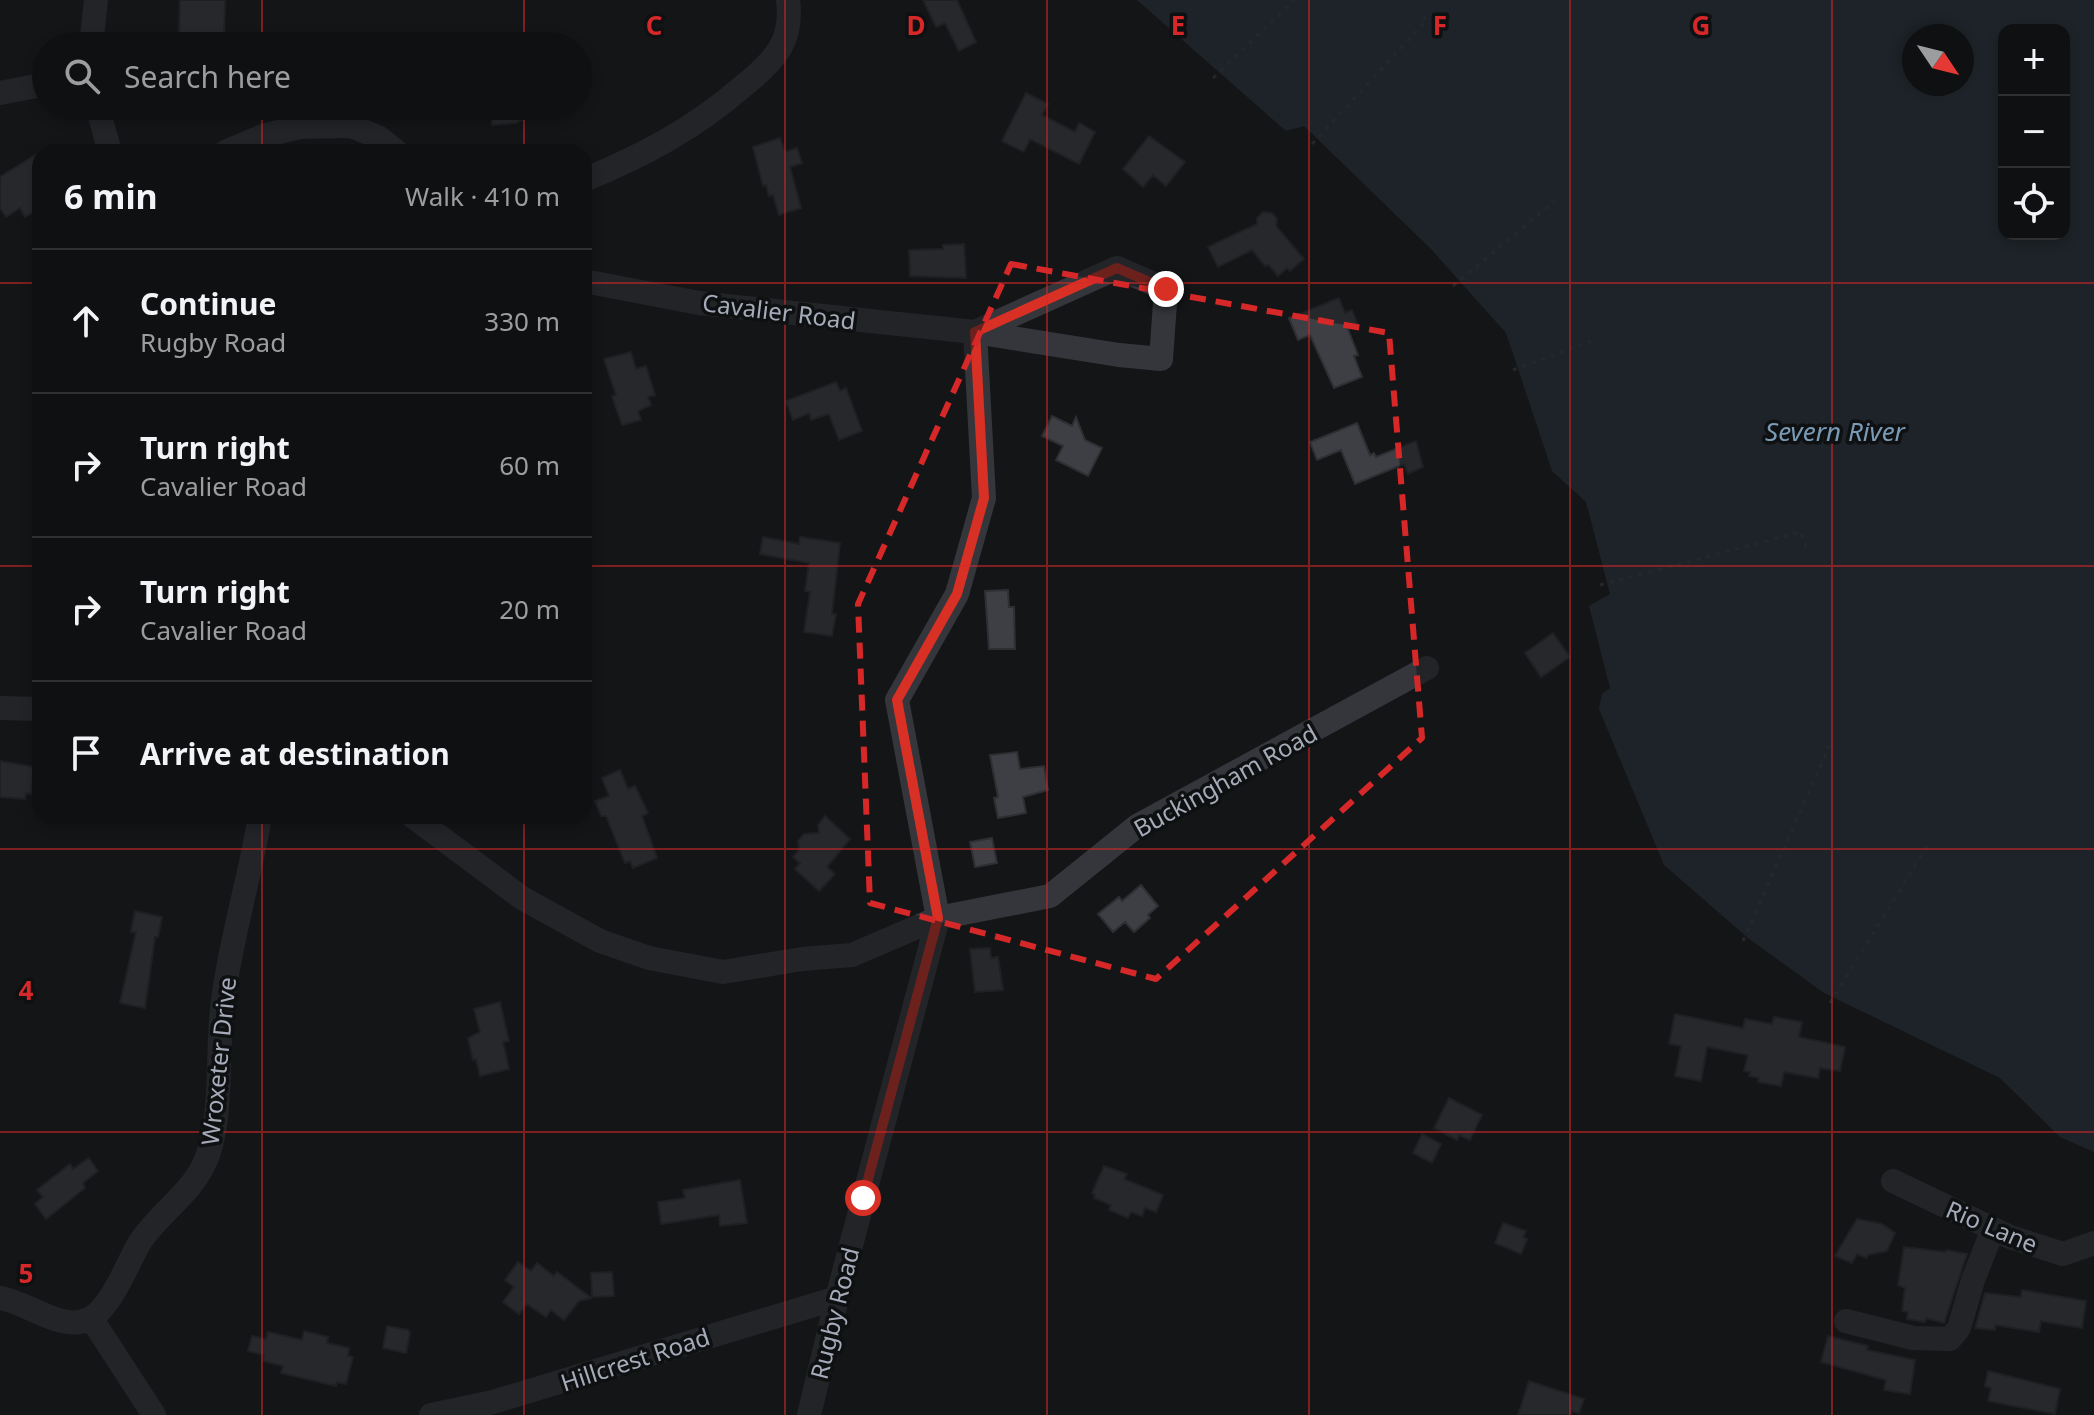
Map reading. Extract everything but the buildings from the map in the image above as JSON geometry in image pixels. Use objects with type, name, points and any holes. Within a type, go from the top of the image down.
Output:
[{"type":"street","points":[[91,32],[96,0]]},
{"type":"street","points":[[592,176],[658,147],[701,120],[762,70],[781,47],[790,19],[788,0]]},
{"type":"street","points":[[0,93],[32,87]]},
{"type":"street","points":[[101,120],[108,144]]},
{"type":"street","points":[[244,144],[299,127],[351,126],[387,144]]},
{"type":"street","name":"Cavalier Road","points":[[592,283],[699,303],[991,329],[1119,355],[1161,359],[1166,289],[1117,268],[991,329]]},
{"type":"street","name":"Rugby Road","points":[[809,1415],[938,918],[897,700],[957,594],[984,498],[991,329]]},
{"type":"street","name":"Buckingham Road","points":[[423,824],[522,898],[600,941],[649,958],[723,972],[802,959],[852,955],[938,918],[1050,896],[1137,826],[1427,668]]},
{"type":"street","points":[[0,708],[32,709]]},
{"type":"street","name":"Wroxeter Drive","points":[[91,1318],[102,1308],[142,1240],[191,1185],[205,1164],[210,1149],[219,1067],[222,1002],[258,824]]},
{"type":"street","name":"Rio Lane","points":[[1893,1181],[1993,1229],[2063,1254],[2094,1243]]},
{"type":"street","points":[[1846,1321],[1913,1338],[1950,1339],[1959,1328],[1993,1229]]},
{"type":"street","points":[[0,1298],[14,1300],[60,1321],[77,1322],[91,1318],[154,1415]]},
{"type":"street","name":"Hillcrest Road","points":[[431,1415],[508,1398],[837,1298]]},
{"type":"path","points":[[1213,78],[1294,0]]},
{"type":"path","points":[[1312,144],[1427,20],[1418,12]]},
{"type":"path","points":[[1453,286],[1556,200]]},
{"type":"path","points":[[1513,370],[1591,341]]},
{"type":"path","points":[[1600,585],[1801,532],[1807,550]]},
{"type":"path","points":[[1743,941],[1832,740]]},
{"type":"path","points":[[1830,1003],[1929,843]]},
{"type":"highlighted area","points":[[1011,264],[1389,333],[1422,738],[1156,979],[870,903],[858,604]]},
{"type":"water","name":"Severn River","points":[[1137,0],[2094,0],[2094,1152],[2060,1137],[2000,1078],[1824,993],[1748,938],[1664,865],[1599,709],[1602,694],[1610,688],[1589,606],[1610,594],[1586,502],[1552,471],[1506,333],[1431,249],[1304,126],[1286,131]]},
{"type":"route","points":[[863,1198],[938,918],[897,700],[957,594],[984,498],[975,332],[1117,268],[1166,289]]}]
